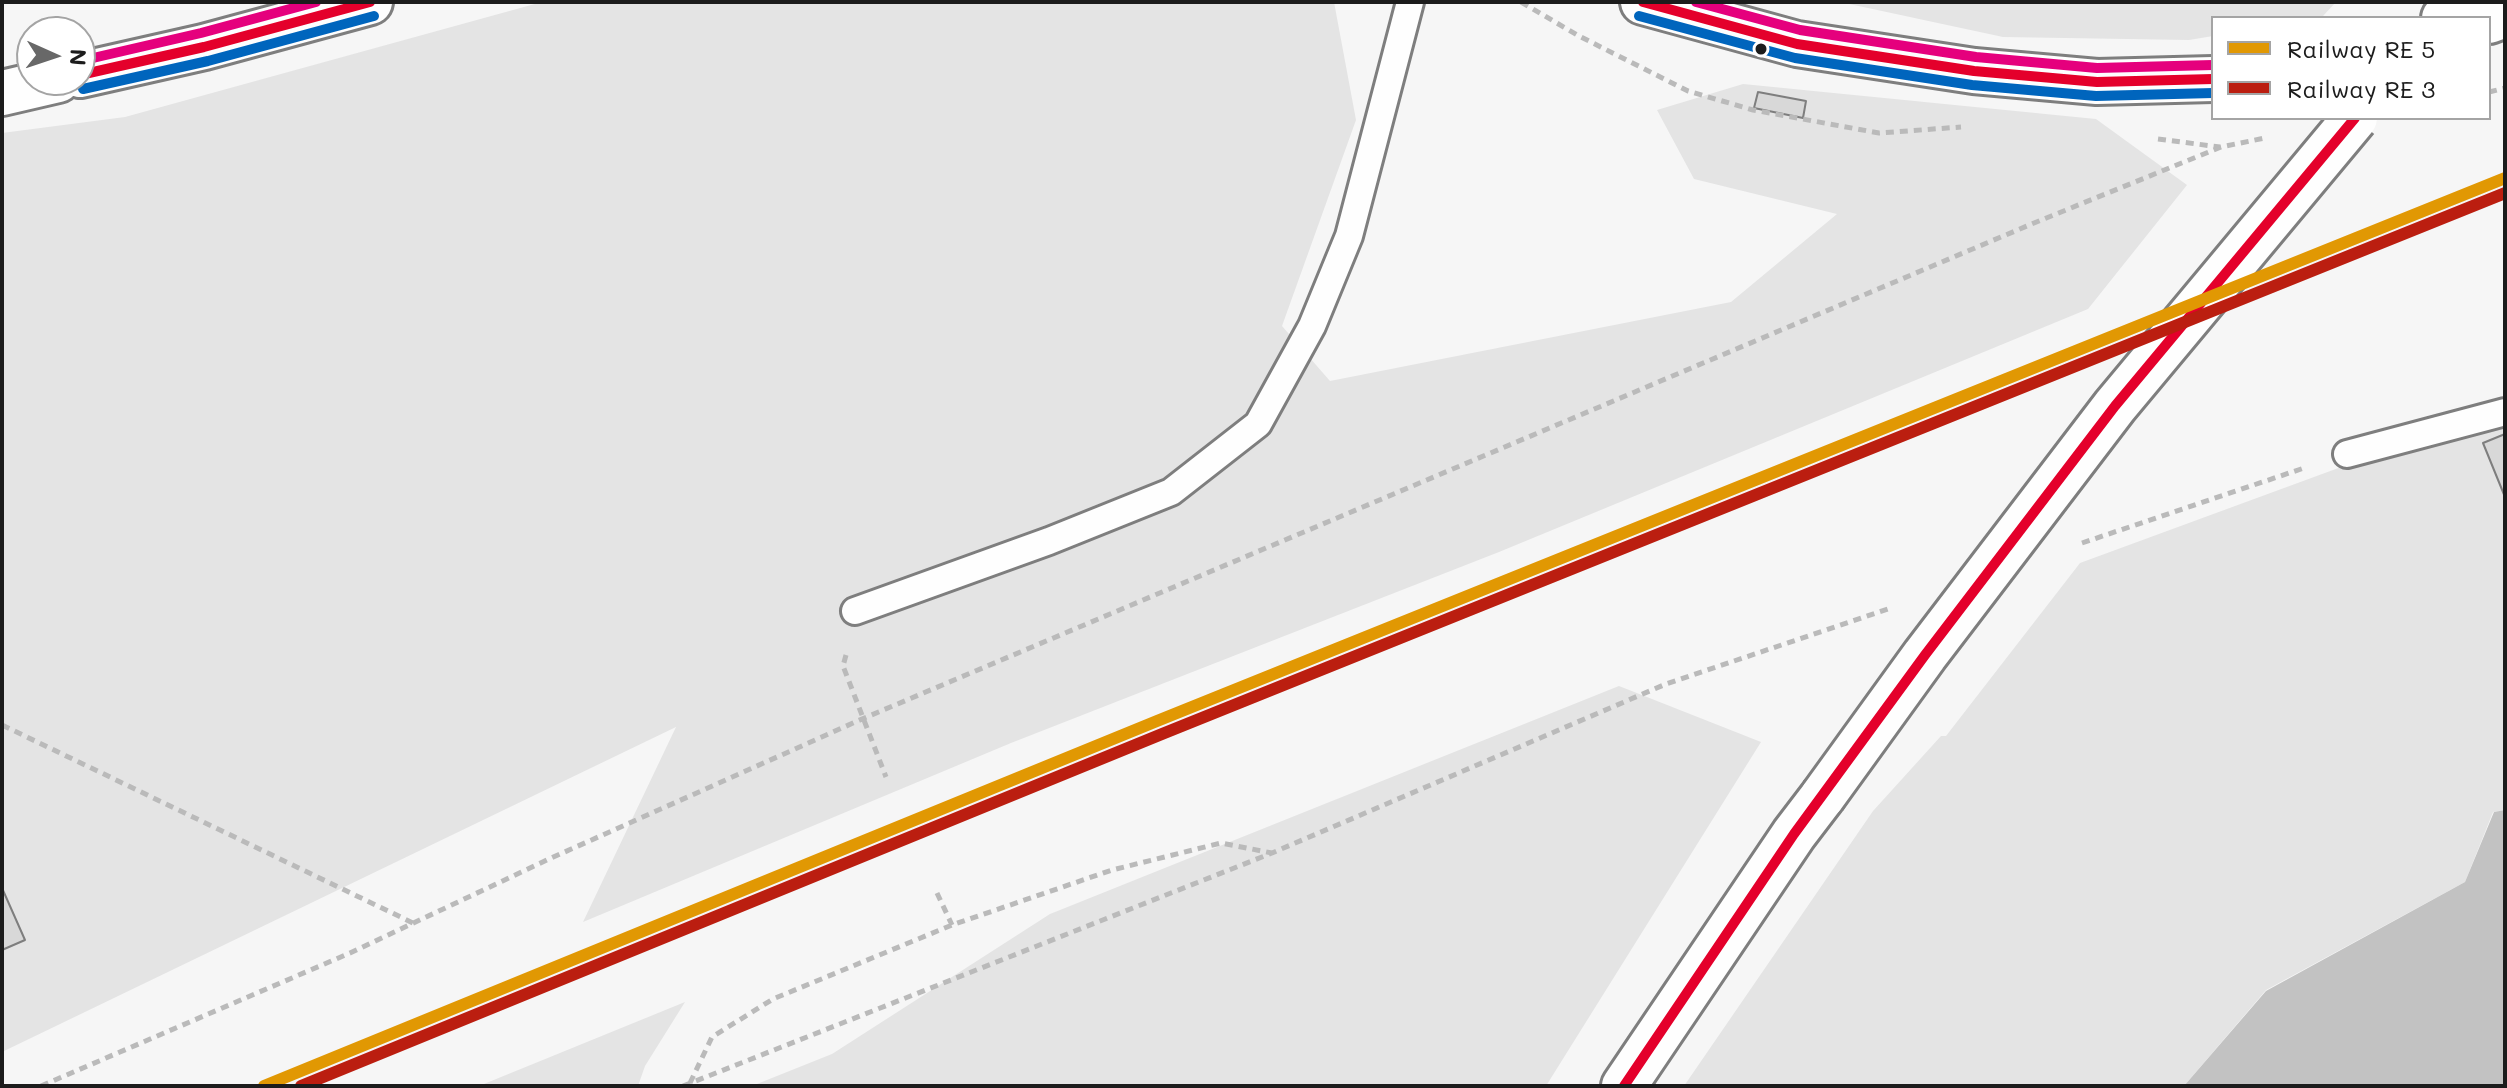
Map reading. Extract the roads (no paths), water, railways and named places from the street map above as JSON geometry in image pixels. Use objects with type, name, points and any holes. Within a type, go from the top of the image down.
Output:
[{"type":"main road","points":[[96,71],[204,47],[370,2]]},
{"type":"main road","points":[[1643,2],[1797,44],[1974,71],[2097,82],[2211,79]]},
{"type":"main road","points":[[1624,1086],[1794,834],[1925,655],[2115,406],[2353,120]]},
{"type":"lane","points":[[855,611],[1049,541],[1171,492],[1258,424],[1312,326],[1349,236],[1410,2]]},
{"type":"lane","points":[[2347,454],[2505,412]]}]
